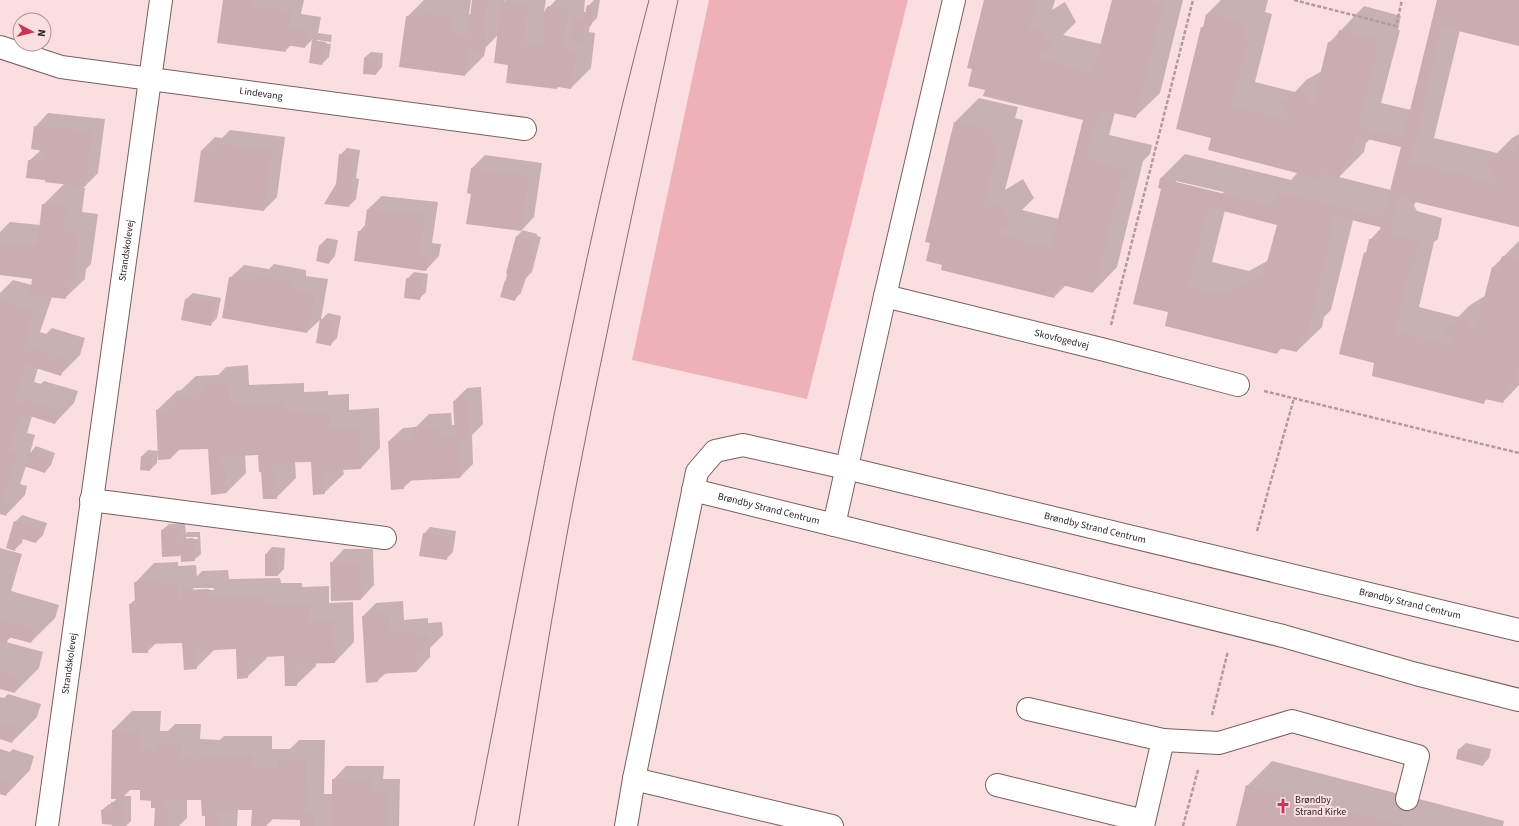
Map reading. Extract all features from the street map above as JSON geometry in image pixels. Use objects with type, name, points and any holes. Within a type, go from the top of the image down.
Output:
[{"type":"street","name":"Strandskolevej","points":[[47,826],[161,0]]},
{"type":"street","points":[[834,525],[885,296],[954,0]]},
{"type":"street","name":"Lindevang","points":[[0,46],[61,67],[525,129]]},
{"type":"street","name":"Skovfogedvej","points":[[885,296],[1104,350],[1238,386]]},
{"type":"street","name":"Brøndby Strand Centrum","points":[[626,826],[634,779],[697,472],[715,451],[743,445],[846,468],[1519,630]]},
{"type":"street","name":"Brøndby Strand Centrum","points":[[693,490],[1275,634],[1416,674],[1519,700]]},
{"type":"street","points":[[91,500],[385,538]]},
{"type":"street","points":[[1028,709],[1163,740],[1219,743],[1292,721],[1418,756],[1407,799]]},
{"type":"street","points":[[997,785],[1143,823],[1163,740]]},
{"type":"street","points":[[634,779],[832,826]]},
{"type":"path","points":[[1104,350],[1193,0]]},
{"type":"path","points":[[1294,0],[1396,26],[1402,0]]},
{"type":"path","points":[[1238,386],[1294,398],[1519,453]]},
{"type":"path","points":[[1257,531],[1294,398]]},
{"type":"shaded area","points":[[709,0],[908,0],[807,399],[632,360]]},
{"type":"building","points":[[223,0],[251,0],[250,6],[291,11],[289,28],[308,30],[305,48],[286,45],[286,52],[217,43]]},
{"type":"building","points":[[472,0],[487,0],[484,25],[487,26],[483,51],[469,49],[465,76],[399,67],[406,16],[422,18],[422,13],[452,17],[450,33],[468,36]]},
{"type":"building","points":[[984,0],[1037,0],[1029,33],[1040,26],[1052,48],[1035,58],[1093,73],[1112,0],[1149,0],[1164,4],[1136,118],[1100,110],[1097,124],[1095,123],[1086,159],[1128,170],[1125,180],[1121,179],[1093,293],[1058,284],[1054,298],[941,270],[942,265],[926,261],[930,243],[925,242],[954,122],[994,131],[991,143],[999,145],[981,213],[998,203],[1010,223],[995,234],[1051,247],[1083,120],[983,96],[985,90],[968,86],[972,69],[967,68]]},
{"type":"building","points":[[1437,0],[1519,0],[1519,46],[1442,27],[1410,162],[1497,183],[1486,162],[1510,147],[1514,156],[1519,139],[1519,227],[1411,201],[1411,199],[1398,196],[1390,231],[1392,235],[1419,242],[1414,264],[1411,264],[1395,332],[1451,345],[1453,344],[1445,329],[1466,317],[1474,332],[1476,330],[1492,267],[1499,269],[1502,256],[1519,260],[1519,362],[1513,386],[1508,385],[1503,403],[1485,399],[1484,404],[1372,376],[1374,363],[1339,354],[1364,252],[1366,253],[1369,239],[1378,241],[1381,230],[1380,227],[1335,216],[1307,335],[1302,334],[1297,352],[1279,348],[1277,354],[1165,326],[1168,312],[1133,304],[1161,189],[1158,188],[1160,178],[1273,206],[1277,192],[1381,217],[1384,215],[1401,147],[1355,136],[1350,161],[1344,159],[1339,178],[1322,173],[1320,179],[1208,150],[1211,138],[1176,129],[1201,27],[1203,28],[1206,14],[1244,23],[1241,37],[1248,39],[1231,106],[1287,120],[1290,119],[1281,104],[1302,91],[1311,105],[1313,104],[1328,42],[1336,44],[1339,30],[1378,40],[1358,127],[1400,137],[1404,135]],"holes":[[[1208,207],[1277,225],[1264,273],[1224,295],[1188,287]]]},
{"type":"building","points":[[501,2],[528,5],[524,43],[544,46],[546,28],[543,26],[545,10],[548,6],[568,9],[563,50],[576,52],[571,89],[558,87],[557,89],[506,83],[508,65],[494,63]]},
{"type":"building","points":[[587,5],[594,7],[591,26],[585,25],[582,43],[569,40],[573,17],[584,20]]},
{"type":"building","points":[[312,40],[326,42],[322,65],[309,63]]},
{"type":"building","points":[[364,58],[377,59],[376,75],[363,74]]},
{"type":"building","points":[[34,126],[92,132],[85,187],[26,178],[28,160],[46,162],[47,158],[42,157],[43,151],[31,149]]},
{"type":"building","points":[[216,143],[272,151],[264,211],[194,202],[201,150],[215,152]]},
{"type":"building","points":[[339,154],[354,156],[350,185],[353,185],[349,207],[324,204],[336,184]]},
{"type":"building","points":[[471,168],[529,176],[521,231],[466,224],[471,194],[467,193]]},
{"type":"building","points":[[42,204],[66,207],[63,231],[79,233],[72,285],[68,284],[66,299],[30,295],[32,279],[0,275],[0,242],[37,246]]},
{"type":"building","points":[[367,209],[425,215],[419,256],[428,257],[426,271],[354,261],[358,231],[364,232]]},
{"type":"building","points":[[516,236],[531,240],[531,242],[535,243],[525,279],[521,278],[520,284],[506,280],[506,273]]},
{"type":"building","points":[[319,245],[332,247],[329,264],[316,261]]},
{"type":"building","points":[[229,277],[258,283],[259,277],[293,283],[293,289],[315,293],[307,333],[222,318]]},
{"type":"building","points":[[406,278],[422,280],[420,300],[404,298]]},
{"type":"building","points":[[505,280],[519,284],[515,301],[500,297]]},
{"type":"building","points":[[185,299],[215,304],[211,326],[181,320]]},
{"type":"building","points":[[0,301],[34,311],[22,351],[30,354],[31,347],[66,358],[61,376],[26,365],[15,401],[22,404],[24,400],[59,411],[55,424],[20,413],[8,452],[16,455],[1,503],[8,505],[6,516],[0,514]]},
{"type":"building","points":[[320,319],[335,322],[331,346],[316,343]]},
{"type":"building","points":[[229,384],[230,404],[285,402],[285,411],[308,410],[309,414],[330,413],[330,429],[360,427],[361,469],[323,471],[325,494],[313,495],[311,462],[272,463],[272,471],[275,471],[277,499],[263,499],[258,455],[222,457],[222,466],[225,466],[227,493],[211,495],[208,449],[171,450],[171,459],[158,460],[156,410],[177,409],[176,395],[206,393],[206,386]]},
{"type":"building","points":[[468,400],[470,438],[459,439],[460,478],[403,481],[404,489],[391,490],[388,441],[415,439],[414,427],[438,426],[439,438],[455,438],[453,401]]},
{"type":"building","points":[[28,453],[49,459],[45,473],[24,466]]},
{"type":"building","points":[[141,456],[151,457],[150,471],[140,470]]},
{"type":"building","points":[[14,521],[41,530],[36,543],[19,538],[15,551],[6,548]]},
{"type":"building","points":[[178,529],[180,556],[162,557],[161,530]]},
{"type":"building","points":[[423,533],[450,537],[447,560],[419,556]]},
{"type":"building","points":[[193,538],[195,561],[181,562],[180,539]]},
{"type":"building","points":[[265,554],[278,554],[278,576],[265,576]]},
{"type":"building","points":[[330,562],[360,562],[361,600],[331,601]]},
{"type":"building","points":[[158,581],[159,585],[177,584],[178,601],[182,601],[182,590],[209,589],[210,598],[261,597],[261,602],[283,602],[283,606],[310,605],[310,622],[334,621],[335,663],[297,664],[297,686],[285,686],[284,656],[246,658],[248,678],[237,679],[236,649],[195,651],[197,669],[184,670],[182,643],[147,644],[148,653],[132,653],[129,604],[135,604],[134,582]]},
{"type":"building","points":[[389,614],[391,633],[415,631],[415,636],[429,635],[430,649],[416,650],[417,672],[377,674],[378,682],[366,683],[362,616]]},
{"type":"building","points":[[0,619],[35,630],[31,643],[8,637],[7,643],[0,641]]},
{"type":"building","points":[[0,671],[19,677],[15,693],[0,689]]},
{"type":"building","points":[[0,723],[17,728],[12,743],[0,739]]},
{"type":"building","points":[[112,730],[142,730],[141,750],[154,750],[154,743],[182,743],[181,758],[203,759],[203,755],[253,755],[253,768],[278,768],[279,759],[306,759],[305,813],[314,813],[314,826],[300,826],[300,820],[266,819],[265,826],[251,826],[252,810],[215,810],[216,816],[219,816],[219,826],[205,826],[205,816],[202,816],[201,800],[165,800],[165,806],[169,806],[168,826],[154,826],[155,808],[151,808],[151,801],[140,800],[140,790],[123,790],[123,799],[111,799]]},
{"type":"building","points":[[1458,749],[1485,755],[1483,766],[1456,759]]},
{"type":"building","points":[[0,777],[10,780],[6,796],[0,794]]},
{"type":"building","points":[[332,779],[371,779],[370,792],[387,792],[386,826],[332,826]]},
{"type":"building","name":"Brøndby Strand Kirke","points":[[1246,785],[1402,825],[1402,826],[1236,826]]},
{"type":"building","points":[[111,802],[125,803],[125,826],[102,824],[101,810],[111,810]]},
{"type":"tram line","points":[[474,826],[534,515],[576,308],[623,102],[649,0]]},
{"type":"tram line","points":[[518,826],[566,538],[612,310],[678,0]]},
{"type":"place","name":"Brøndby Strand Kirke","points":[[1283,806]]}]
